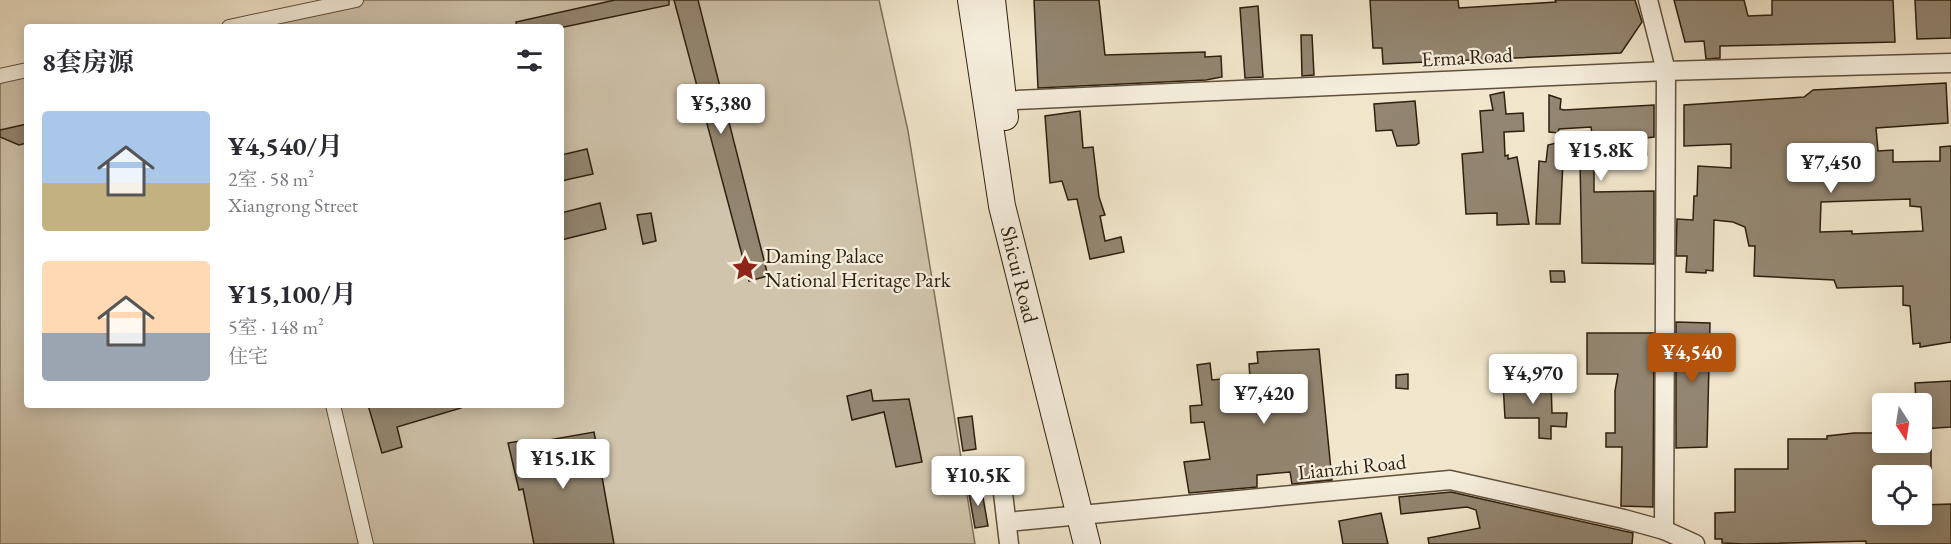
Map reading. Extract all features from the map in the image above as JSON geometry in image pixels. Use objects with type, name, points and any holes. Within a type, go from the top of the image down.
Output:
[{"type":"main road","name":"Shicui Road","points":[[971,0],[1021,211],[1087,514],[1087,544]]},
{"type":"main road","name":"Shicui Road","points":[[992,0],[994,100]]},
{"type":"main road","name":"Shicui Road","points":[[1087,514],[1102,544]]},
{"type":"street","points":[[259,24],[279,22],[356,0]]},
{"type":"street","points":[[1648,0],[1666,71],[1664,530]]},
{"type":"street","name":"Erma Road","points":[[994,100],[1666,71],[1951,63]]},
{"type":"street","points":[[0,76],[24,71]]},
{"type":"street","points":[[334,408],[366,544]]},
{"type":"street","points":[[1001,476],[1009,544]]},
{"type":"street","name":"Lianzhi Road","points":[[1007,522],[1450,480],[1664,530],[1695,544]]},
{"type":"shaded area","name":"Daming Palace National Heritage Park","points":[[350,0],[879,0],[908,131],[975,544],[0,544],[0,74],[24,69],[24,408],[564,408],[564,24],[236,24]]},
{"type":"building","points":[[615,0],[669,0],[669,5],[564,27],[564,24],[516,24],[516,22]]},
{"type":"building","points":[[674,0],[698,0],[768,276],[749,281]]},
{"type":"building","points":[[1034,0],[1099,0],[1105,55],[1205,52],[1205,57],[1221,56],[1222,77],[1206,80],[1038,88]]},
{"type":"building","points":[[1370,0],[1458,0],[1459,8],[1556,2],[1555,0],[1635,0],[1642,22],[1621,53],[1383,64],[1382,48],[1373,48]]},
{"type":"building","points":[[1674,0],[1744,0],[1748,16],[1772,15],[1772,0],[1893,0],[1895,42],[1720,46],[1720,58],[1706,59],[1704,41],[1685,42]]},
{"type":"building","points":[[1915,0],[1951,0],[1951,38],[1917,39]]},
{"type":"building","points":[[1258,6],[1263,77],[1245,78],[1240,8]]},
{"type":"building","points":[[1301,35],[1312,35],[1314,75],[1302,76]]},
{"type":"building","points":[[1946,83],[1948,123],[1876,128],[1878,151],[1893,150],[1893,162],[1940,161],[1940,147],[1951,146],[1951,342],[1920,347],[1920,343],[1913,344],[1910,306],[1903,305],[1903,286],[1837,288],[1834,280],[1754,276],[1755,246],[1749,246],[1745,227],[1733,222],[1714,220],[1713,271],[1686,272],[1687,256],[1676,256],[1677,219],[1693,220],[1698,166],[1731,168],[1731,144],[1684,146],[1684,105],[1804,97],[1813,90]],"holes":[[[1910,199],[1910,206],[1921,207],[1923,231],[1852,234],[1852,231],[1820,232],[1821,202]]]},
{"type":"building","points":[[1504,92],[1506,114],[1523,113],[1524,131],[1504,132],[1505,156],[1508,155],[1508,159],[1517,157],[1529,224],[1497,225],[1497,213],[1466,214],[1462,154],[1483,152],[1480,111],[1493,110],[1490,95]]},
{"type":"building","points":[[1549,95],[1561,99],[1560,109],[1564,110],[1654,105],[1654,137],[1646,138],[1647,155],[1623,155],[1623,168],[1594,169],[1594,192],[1654,191],[1654,264],[1582,263],[1580,161],[1563,161],[1560,224],[1536,224],[1539,161],[1546,162],[1548,145],[1592,134],[1591,127],[1559,129],[1558,133],[1549,132]]},
{"type":"building","points":[[1415,101],[1419,143],[1397,146],[1392,130],[1376,131],[1374,104]]},
{"type":"building","points":[[1080,111],[1083,148],[1093,147],[1099,197],[1105,215],[1100,216],[1105,241],[1121,237],[1124,252],[1090,259],[1077,199],[1068,200],[1062,181],[1050,183],[1045,116]]},
{"type":"building","points":[[24,125],[24,144],[19,145],[0,137],[0,130]]},
{"type":"building","points":[[587,149],[593,174],[564,180],[564,154]]},
{"type":"building","points":[[600,203],[606,229],[564,239],[564,212]]},
{"type":"building","points":[[651,213],[656,241],[643,244],[637,215]]},
{"type":"building","points":[[1550,271],[1564,271],[1565,282],[1551,282]]},
{"type":"building","points":[[1676,322],[1710,323],[1707,447],[1676,448]]},
{"type":"building","points":[[1587,333],[1654,333],[1653,507],[1621,506],[1622,447],[1606,447],[1606,433],[1615,433],[1615,391],[1618,374],[1587,374]]},
{"type":"building","points":[[1319,349],[1332,480],[1292,484],[1290,472],[1257,475],[1257,487],[1189,493],[1184,462],[1210,459],[1204,422],[1191,423],[1190,406],[1202,405],[1197,365],[1210,363],[1212,380],[1222,379],[1225,406],[1252,406],[1249,364],[1258,363],[1257,352]]},
{"type":"building","points":[[1408,374],[1408,389],[1396,388],[1396,375]]},
{"type":"building","points":[[1951,381],[1951,427],[1932,428],[1932,393],[1915,393],[1915,383]]},
{"type":"building","points":[[1551,382],[1552,413],[1567,413],[1566,427],[1551,426],[1551,439],[1539,438],[1539,418],[1505,418],[1503,383]]},
{"type":"building","points":[[871,390],[873,401],[909,399],[922,462],[896,467],[884,412],[852,420],[847,396]]},
{"type":"building","points":[[369,408],[461,408],[397,427],[402,447],[382,453]]},
{"type":"building","points":[[972,416],[976,449],[963,451],[958,418]]},
{"type":"building","points":[[594,432],[614,544],[534,544],[523,489],[519,490],[508,443],[520,441],[521,445]]},
{"type":"building","points":[[1872,433],[1872,453],[1931,453],[1931,465],[1872,465],[1872,525],[1932,525],[1932,505],[1951,504],[1951,544],[1866,544],[1866,541],[1745,544],[1722,543],[1722,539],[1715,539],[1715,513],[1735,512],[1735,469],[1788,469],[1788,439],[1827,439],[1827,436]]},
{"type":"building","points":[[981,486],[988,526],[975,528],[968,488]]},
{"type":"building","points":[[1451,492],[1633,533],[1632,544],[1429,544],[1428,538],[1480,528],[1476,510],[1467,507],[1401,514],[1399,497]]},
{"type":"building","points":[[1381,513],[1388,544],[1343,544],[1339,521]]},
{"type":"place","name":"Daming Palace National Heritage Park","points":[[745,268]]}]
